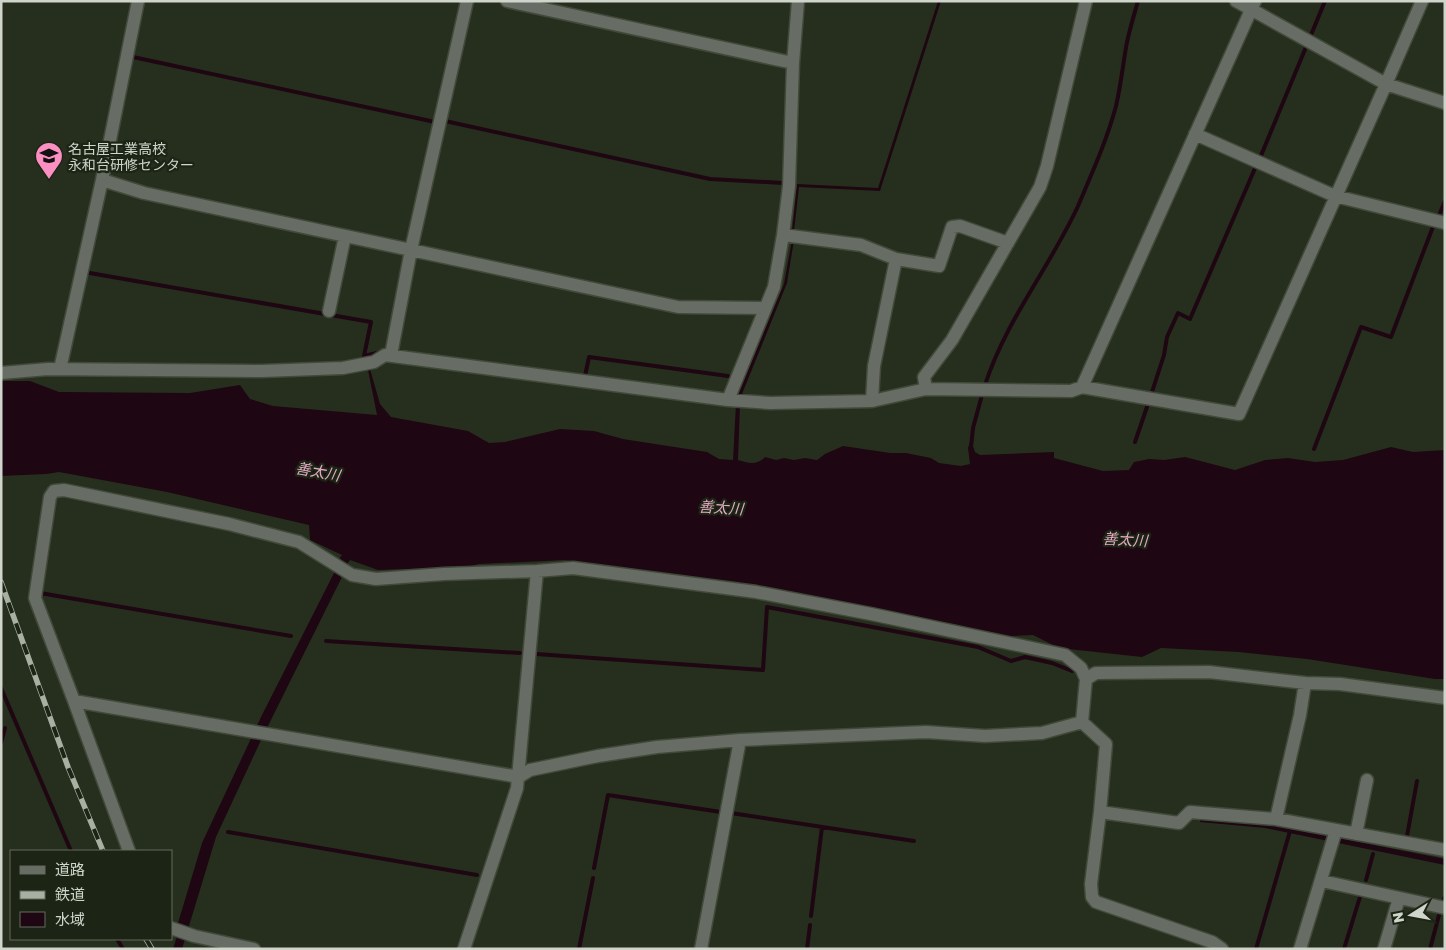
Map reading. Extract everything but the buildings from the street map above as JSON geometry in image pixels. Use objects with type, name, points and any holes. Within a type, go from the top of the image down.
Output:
[{"type":"street","points":[[60,369],[102,180],[138,1]]},
{"type":"street","points":[[390,355],[411,250],[467,1]]},
{"type":"street","points":[[507,1],[794,63]]},
{"type":"street","points":[[728,400],[774,287],[789,186],[798,1]]},
{"type":"street","points":[[926,389],[924,377],[952,340],[1040,188],[1047,166],[1086,1]]},
{"type":"street","points":[[1236,1],[1253,5],[1386,84],[1445,103]]},
{"type":"street","points":[[1,373],[60,369],[262,371],[334,368],[374,362],[385,355],[390,355],[728,400],[770,403],[872,401],[926,389],[1071,391],[1082,386],[1239,414],[1422,1]]},
{"type":"street","points":[[1082,386],[1253,5]]},
{"type":"street","points":[[1195,134],[1336,196],[1445,224]]},
{"type":"street","points":[[102,180],[144,193],[678,308],[765,308]]},
{"type":"street","points":[[783,235],[861,245],[896,260],[939,266],[952,227],[960,226],[1008,243]]},
{"type":"street","points":[[329,310],[345,236]]},
{"type":"street","points":[[872,401],[874,366],[896,260]]},
{"type":"street","points":[[129,850],[35,598],[50,497],[54,491],[64,490],[229,524],[299,542],[352,575],[376,578],[573,568],[756,592],[1065,655],[1081,668],[1086,679],[1082,722]]},
{"type":"street","points":[[464,949],[518,788],[537,571]]},
{"type":"street","points":[[1086,679],[1096,673],[1209,672],[1305,683],[1340,684],[1445,698]]},
{"type":"street","points":[[1276,819],[1300,715],[1305,683]]},
{"type":"street","points":[[74,700],[519,777],[530,770],[598,756],[657,747],[740,740],[926,732],[985,736],[1042,733],[1082,722]]},
{"type":"street","points":[[1082,722],[1106,744],[1091,884],[1092,897],[1096,902],[1212,942],[1222,949]]},
{"type":"street","points":[[701,949],[740,740]]},
{"type":"street","points":[[1356,834],[1367,780]]},
{"type":"street","points":[[1100,812],[1179,823],[1190,812],[1276,819],[1335,837],[1356,834],[1445,850]]},
{"type":"street","points":[[1300,949],[1335,837]]},
{"type":"street","points":[[1322,881],[1445,908]]},
{"type":"street","points":[[1384,949],[1399,898]]},
{"type":"street","points":[[172,928],[194,936],[254,949]]},
{"type":"water","points":[[938,1],[941,1],[880,191],[799,187],[794,231],[792,231],[797,184],[878,188]]},
{"type":"water","points":[[792,240],[794,240],[787,283],[742,394],[738,394],[784,284]]},
{"type":"water","name":"善太川","points":[[370,369],[380,404],[391,417],[468,431],[489,443],[505,442],[560,429],[594,431],[623,439],[707,452],[719,459],[733,460],[736,404],[740,404],[738,460],[749,463],[759,462],[765,457],[776,460],[805,458],[817,460],[843,446],[890,453],[906,453],[931,458],[939,463],[961,466],[970,464],[968,448],[970,442],[975,452],[980,455],[1054,452],[1054,458],[1103,471],[1129,470],[1134,462],[1149,459],[1164,460],[1185,457],[1235,470],[1265,460],[1288,458],[1315,462],[1343,460],[1391,447],[1413,452],[1445,450],[1445,679],[1307,659],[1239,652],[1161,648],[1142,657],[1059,648],[1033,635],[1010,636],[746,585],[565,560],[479,564],[450,571],[433,568],[378,570],[350,560],[344,568],[341,579],[262,738],[216,837],[182,949],[173,949],[178,923],[202,843],[262,715],[341,561],[339,559],[342,555],[310,540],[309,525],[167,492],[59,472],[1,476],[1,381],[30,381],[59,392],[190,393],[240,385],[250,399],[273,406],[377,415],[368,370]]},
{"type":"water","points":[[1200,818],[1278,826],[1445,859],[1445,865],[1265,828],[1200,822]]},
{"type":"waterway","points":[[985,385],[1004,338],[1067,229],[1099,156],[1116,106],[1127,42],[1138,1]]},
{"type":"waterway","points":[[1311,35],[1325,1]]},
{"type":"waterway","points":[[1260,158],[1306,47]]},
{"type":"waterway","points":[[133,57],[435,122]]},
{"type":"waterway","points":[[445,121],[710,179],[783,183]]},
{"type":"waterway","points":[[1152,392],[1164,355],[1167,337],[1178,313],[1190,319],[1256,166]]},
{"type":"waterway","points":[[1438,218],[1445,201]]},
{"type":"waterway","points":[[1314,449],[1361,327],[1391,337],[1434,224]]},
{"type":"waterway","points":[[84,272],[371,322],[364,356],[381,352]]},
{"type":"waterway","points":[[583,376],[585,376],[589,357],[728,376]]},
{"type":"waterway","points":[[971,447],[973,428],[982,395]]},
{"type":"waterway","points":[[1135,442],[1148,404]]},
{"type":"waterway","points":[[40,593],[291,636]]},
{"type":"waterway","points":[[536,654],[763,670],[767,607],[978,647],[1011,661],[1025,657],[1052,663],[1072,671]]},
{"type":"waterway","points":[[326,641],[520,653]]},
{"type":"waterway","points":[[1,688],[71,850]]},
{"type":"waterway","points":[[1,743],[5,728]]},
{"type":"waterway","points":[[1407,836],[1417,781]]},
{"type":"waterway","points":[[594,868],[608,795],[721,812]]},
{"type":"waterway","points":[[731,813],[914,841]]},
{"type":"waterway","points":[[811,916],[822,827]]},
{"type":"waterway","points":[[1256,949],[1290,831],[1293,831]]},
{"type":"waterway","points":[[228,832],[477,875]]},
{"type":"waterway","points":[[1366,880],[1373,854]]},
{"type":"waterway","points":[[579,949],[593,878]]},
{"type":"waterway","points":[[1344,949],[1360,897]]},
{"type":"waterway","points":[[1430,949],[1439,915]]},
{"type":"waterway","points":[[807,949],[810,925]]},
{"type":"waterway","points":[[118,940],[123,949]]},
{"type":"railway","points":[[1,582],[68,767],[103,850]]},
{"type":"railway","points":[[147,940],[152,949]]},
{"type":"place","name":"名古屋工業高校 永和台研修センター","points":[[49,180]]}]
